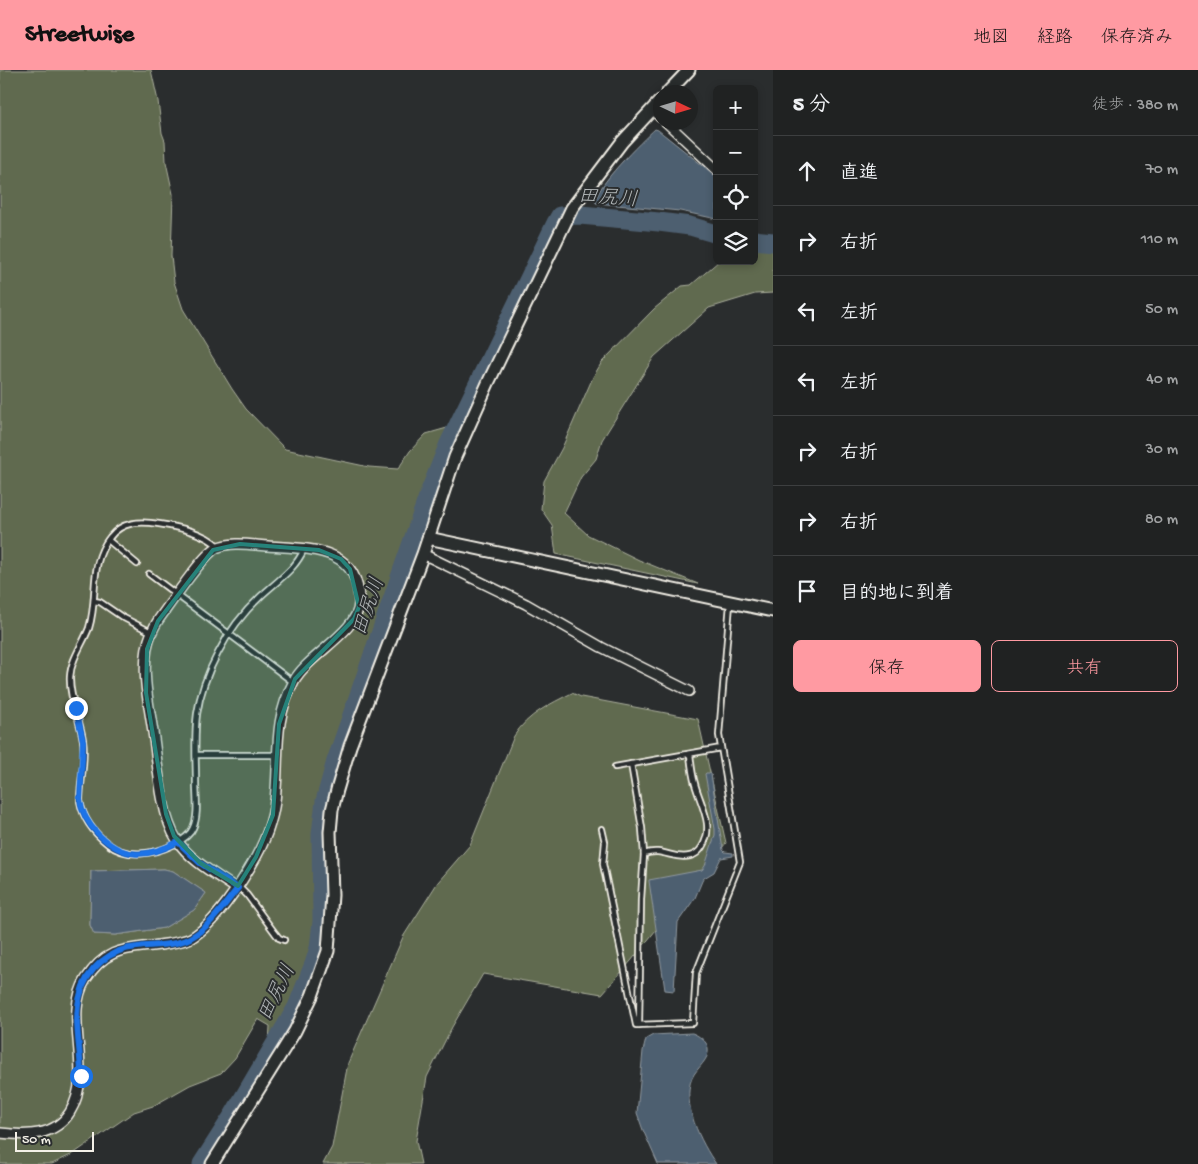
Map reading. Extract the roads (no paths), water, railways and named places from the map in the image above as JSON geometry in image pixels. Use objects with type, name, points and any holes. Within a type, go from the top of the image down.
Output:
[{"type":"street","points":[[675,85],[689,70]]},
{"type":"street","points":[[212,1164],[295,1031],[312,996],[328,951],[332,895],[330,832],[332,810],[337,790],[365,705],[423,554],[455,457],[572,208],[622,142],[653,114]]},
{"type":"street","points":[[674,130],[713,166]]},
{"type":"street","points":[[428,538],[773,611]]},
{"type":"street","points":[[0,1133],[40,1134],[63,1122],[72,1110],[77,1098],[81,1076],[77,1016],[79,998],[83,984],[100,963],[108,956],[123,950],[171,944],[189,938],[204,927],[238,888],[256,857],[273,815],[279,724],[294,682],[311,661],[354,619],[359,607],[356,582],[350,569],[341,559],[319,550],[240,544],[219,547],[213,550],[201,562],[151,632],[146,649],[146,693],[166,814],[174,836],[200,863],[238,888]]},
{"type":"street","points":[[423,554],[526,604],[601,647],[689,691]]},
{"type":"lane","points":[[219,547],[204,536],[156,523],[135,522],[125,525],[113,533],[98,557],[94,601],[89,627],[74,660],[70,689],[83,741],[80,791],[82,809],[87,821],[106,842],[126,852],[152,853],[178,842],[192,830],[195,822],[196,729],[201,695],[207,675],[228,633],[248,608],[300,560],[304,549]]},
{"type":"lane","points":[[108,540],[137,564]]},
{"type":"lane","points":[[149,574],[294,682]]},
{"type":"lane","points":[[94,601],[100,602],[122,617],[151,632]]},
{"type":"lane","points":[[602,829],[604,842],[603,864],[636,1026],[693,1023],[696,973],[740,862],[719,735],[730,602]]},
{"type":"lane","points":[[615,767],[721,748]]},
{"type":"lane","points":[[644,854],[659,851],[682,857],[695,854],[700,850],[707,837],[707,819],[695,782],[690,754]]},
{"type":"lane","points":[[196,755],[277,755]]},
{"type":"lane","points":[[631,764],[642,828],[644,854],[641,899],[639,1025]]},
{"type":"lane","points":[[238,888],[247,895],[275,934],[284,940]]},
{"type":"water","points":[[654,130],[658,130],[713,174],[713,218],[680,211],[596,203],[597,196],[602,187],[630,154]]},
{"type":"water","points":[[706,773],[711,774],[723,850],[733,853],[733,856],[721,858],[714,872],[704,878],[695,898],[678,922],[674,991],[665,990],[649,880],[702,870],[705,866],[715,835]]},
{"type":"water","points":[[164,869],[173,871],[206,893],[194,910],[164,928],[115,935],[94,934],[90,925],[91,871]]},
{"type":"water","points":[[692,1033],[704,1041],[708,1052],[705,1060],[694,1074],[689,1088],[691,1111],[704,1145],[716,1164],[658,1164],[637,1113],[643,1051],[646,1039],[653,1035]]},
{"type":"waterway","name":"田尻川","points":[[202,1164],[297,1007],[314,964],[319,948],[322,921],[321,834],[325,801],[336,761],[430,491],[448,446],[556,223],[560,216],[580,215],[690,226],[713,233]]},
{"type":"waterway","name":"田尻川","points":[[758,240],[773,242]]}]
